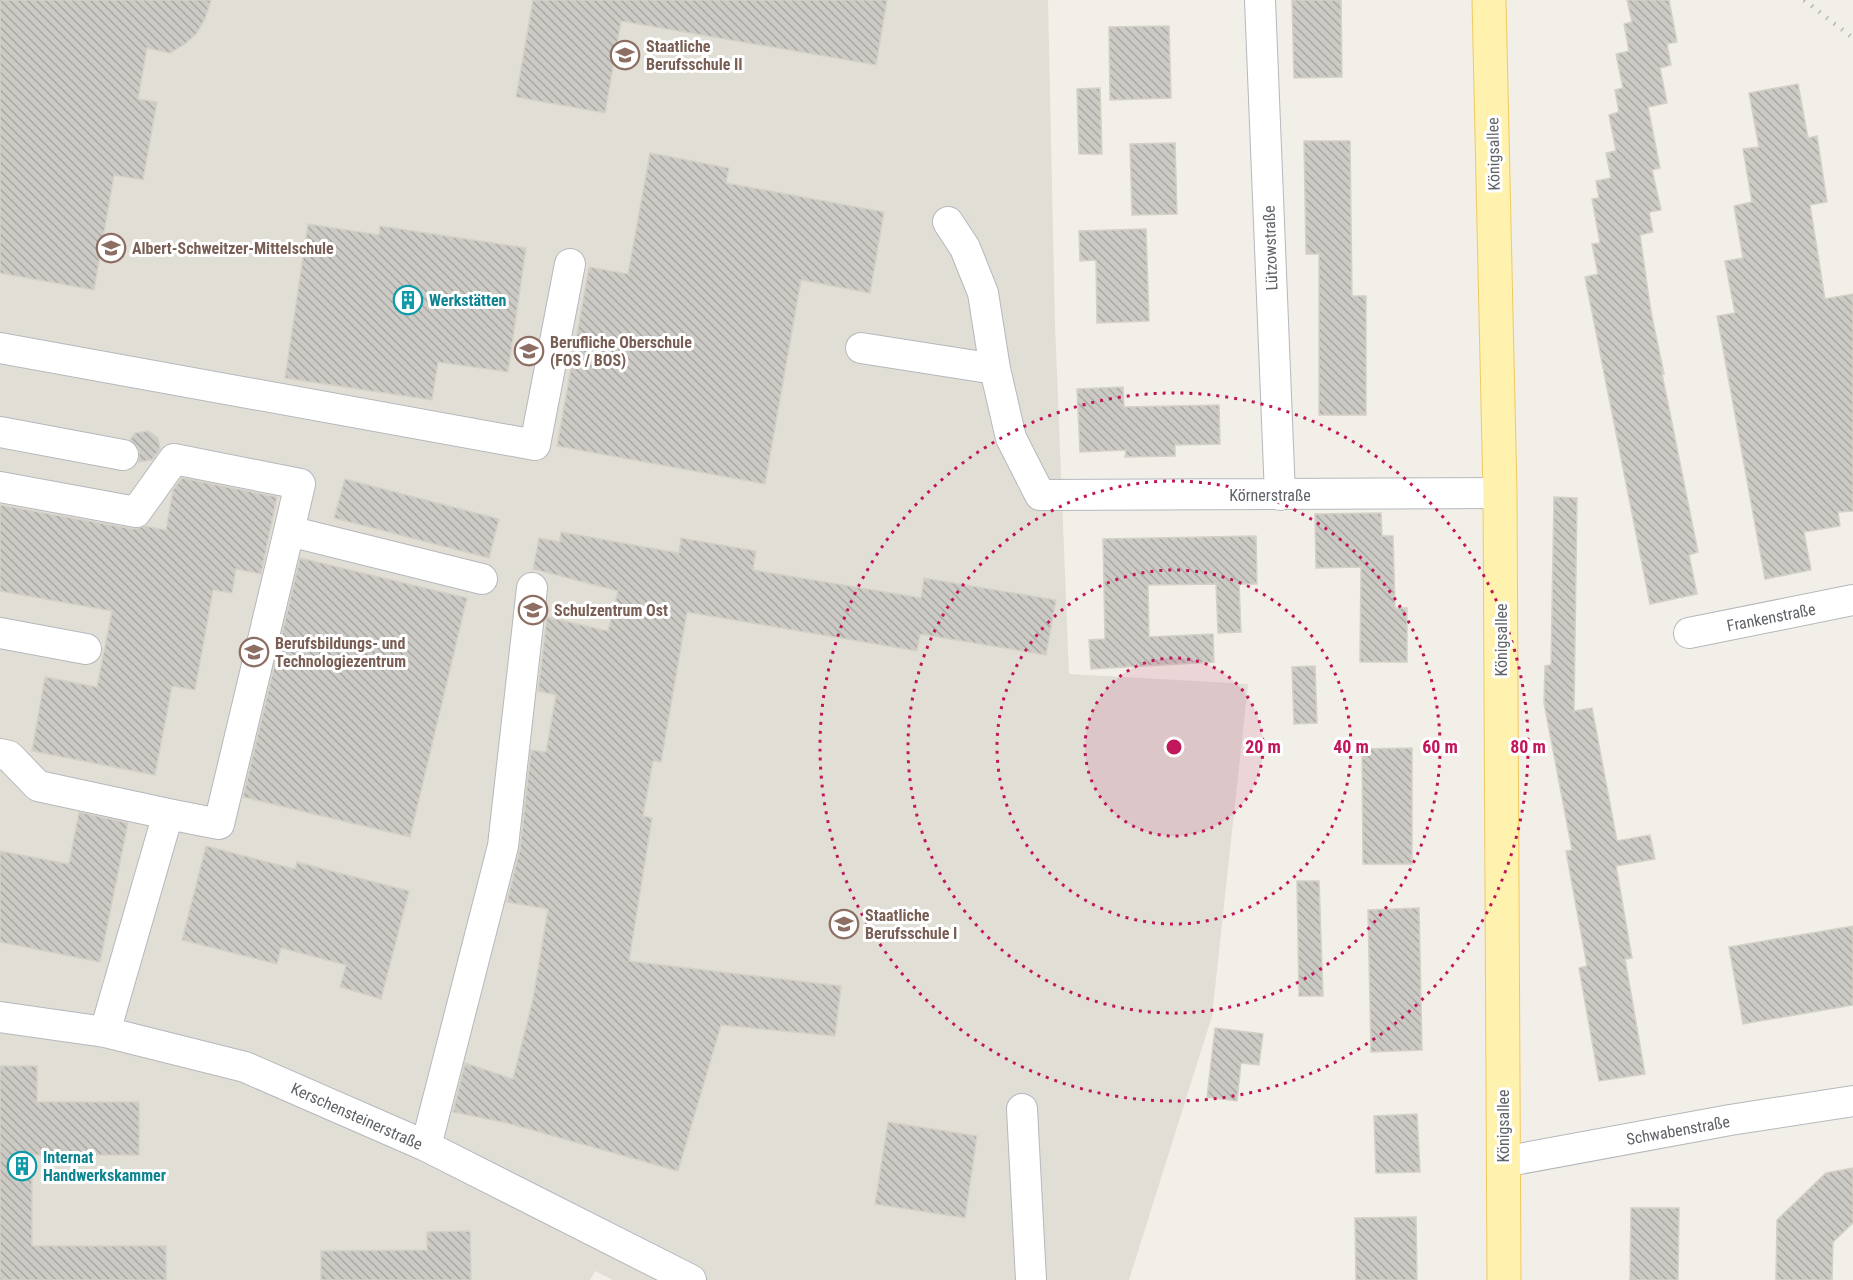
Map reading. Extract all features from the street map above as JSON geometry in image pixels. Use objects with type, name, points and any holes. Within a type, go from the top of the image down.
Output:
[{"type":"main road","name":"Königsallee","points":[[1489,0],[1500,493],[1504,1280]]},
{"type":"street","name":"Lützowstraße","points":[[1260,0],[1280,495]]},
{"type":"street","points":[[861,348],[994,369],[982,293],[965,248],[948,222]]},
{"type":"street","points":[[0,348],[535,445],[570,264]]},
{"type":"street","name":"Körnerstraße","points":[[994,369],[1011,438],[1040,495],[1500,493]]},
{"type":"street","points":[[0,432],[123,455]]},
{"type":"street","points":[[0,488],[136,512],[174,459],[300,484],[219,824],[38,786],[9,756],[0,754]]},
{"type":"street","points":[[289,531],[482,579]]},
{"type":"street","points":[[426,1146],[503,846],[532,588]]},
{"type":"street","name":"Frankenstraße","points":[[1689,633],[1853,600]]},
{"type":"street","points":[[0,633],[86,649]]},
{"type":"street","points":[[105,1032],[168,814]]},
{"type":"street","name":"Kerschensteinerstraße","points":[[0,1017],[105,1032],[245,1067],[426,1146],[691,1280]]},
{"type":"street","name":"Schwabenstraße","points":[[1503,1162],[1730,1120],[1853,1101]]},
{"type":"street","points":[[1022,1109],[1031,1280]]},
{"type":"shaded area","name":"Schulzentrum Ost","points":[[0,0],[1048,0],[1055,325],[1069,674],[1248,684],[1212,1016],[1129,1280],[613,1280],[595,1271],[590,1280],[0,1280]]},
{"type":"building","points":[[0,0],[211,0],[205,19],[196,34],[185,44],[170,53],[147,48],[138,99],[157,102],[143,180],[114,175],[94,290],[0,273]]},
{"type":"building","points":[[533,0],[887,0],[876,65],[621,21],[605,113],[516,97]]},
{"type":"building","points":[[1292,0],[1341,0],[1342,77],[1294,78]]},
{"type":"building","points":[[1627,0],[1669,0],[1677,42],[1667,44],[1671,65],[1660,68],[1667,103],[1648,107],[1660,168],[1652,170],[1661,210],[1649,212],[1653,232],[1640,235],[1651,312],[1664,374],[1662,374],[1698,552],[1689,555],[1697,594],[1650,604],[1585,277],[1598,274],[1592,244],[1600,243],[1592,199],[1599,198],[1596,181],[1611,178],[1606,153],[1616,151],[1609,115],[1619,112],[1615,90],[1623,88],[1616,54],[1629,51],[1624,24],[1632,22]]},
{"type":"building","points":[[1169,26],[1171,98],[1110,100],[1109,27]]},
{"type":"building","points":[[1798,84],[1808,138],[1817,136],[1827,202],[1810,205],[1825,299],[1853,294],[1853,511],[1838,512],[1840,526],[1804,532],[1811,570],[1765,579],[1717,316],[1735,313],[1725,261],[1743,258],[1734,206],[1752,202],[1743,149],[1759,147],[1749,93]]},
{"type":"building","points":[[1100,88],[1102,154],[1079,154],[1077,89]]},
{"type":"building","points":[[1304,141],[1350,141],[1352,296],[1366,296],[1366,415],[1319,415],[1319,254],[1306,254]]},
{"type":"building","points":[[1175,143],[1177,214],[1132,215],[1130,144]]},
{"type":"building","points":[[650,153],[729,168],[726,183],[884,212],[870,293],[801,280],[765,484],[557,446],[589,267],[628,274]]},
{"type":"building","name":"Werkstätten","points":[[308,224],[379,235],[380,226],[526,248],[508,372],[438,362],[432,400],[285,378]]},
{"type":"building","points":[[1146,229],[1149,321],[1097,323],[1096,260],[1080,261],[1079,231]]},
{"type":"building","points":[[1123,387],[1124,407],[1219,405],[1220,444],[1175,445],[1175,456],[1125,457],[1126,450],[1080,452],[1077,389]]},
{"type":"building","points":[[148,431],[158,438],[160,449],[152,460],[139,462],[139,449],[130,440],[135,433]]},
{"type":"building","points":[[182,478],[277,497],[261,574],[236,569],[232,593],[213,590],[195,690],[172,686],[155,775],[32,751],[45,677],[97,687],[112,611],[0,591],[0,505],[133,529],[145,526],[166,530],[173,490]]},
{"type":"building","points":[[345,479],[499,519],[489,558],[334,518]]},
{"type":"building","points":[[1554,497],[1577,498],[1574,711],[1592,708],[1617,841],[1650,835],[1655,859],[1616,866],[1632,958],[1625,959],[1645,1074],[1599,1081],[1579,968],[1587,966],[1566,851],[1572,850],[1544,703],[1545,666],[1551,665]]},
{"type":"building","points":[[1381,513],[1382,536],[1393,536],[1395,608],[1407,608],[1407,662],[1360,662],[1361,567],[1316,568],[1315,514]]},
{"type":"building","points":[[561,532],[679,553],[681,538],[756,551],[753,570],[921,598],[924,578],[1056,600],[1046,655],[920,634],[917,651],[687,612],[661,762],[653,761],[643,816],[652,818],[629,961],[841,986],[835,1036],[721,1025],[678,1171],[507,1123],[453,1112],[465,1063],[513,1079],[533,999],[548,909],[507,902],[520,848],[531,750],[546,752],[556,695],[538,691],[547,617],[608,631],[618,591],[533,569],[539,538],[560,542]]},
{"type":"building","points":[[1256,536],[1257,584],[1239,584],[1241,632],[1218,633],[1216,584],[1148,585],[1149,637],[1213,634],[1214,662],[1091,669],[1089,640],[1105,639],[1103,539]]},
{"type":"building","points":[[300,558],[467,598],[410,837],[243,797]]},
{"type":"building","points":[[1315,666],[1317,723],[1294,724],[1292,667]]},
{"type":"building","points":[[1412,748],[1412,864],[1363,864],[1362,749]]},
{"type":"building","points":[[79,812],[128,823],[100,962],[0,942],[0,851],[69,864]]},
{"type":"building","points":[[206,846],[295,869],[297,862],[409,891],[381,999],[340,987],[346,965],[281,948],[277,964],[182,940]]},
{"type":"building","points":[[1297,881],[1319,881],[1323,996],[1299,996]]},
{"type":"building","points":[[1419,908],[1422,1050],[1371,1052],[1368,910]]},
{"type":"building","points":[[1853,926],[1853,1005],[1743,1024],[1729,947]]},
{"type":"building","points":[[1215,1028],[1263,1034],[1259,1065],[1241,1063],[1237,1101],[1207,1097]]},
{"type":"building","name":"Internat Handwerkskammer","points":[[0,1066],[37,1066],[37,1102],[139,1102],[139,1155],[32,1155],[32,1246],[166,1246],[166,1280],[0,1280]]},
{"type":"building","points":[[1417,1114],[1420,1172],[1376,1173],[1374,1116]]},
{"type":"building","points":[[888,1122],[977,1136],[965,1218],[875,1204]]},
{"type":"building","points":[[1853,1168],[1853,1223],[1833,1242],[1832,1280],[1776,1280],[1777,1220],[1826,1173]]},
{"type":"building","points":[[1631,1208],[1679,1208],[1678,1280],[1630,1280]]},
{"type":"building","points":[[1416,1217],[1417,1280],[1356,1280],[1355,1218]]},
{"type":"building","points":[[470,1231],[471,1280],[321,1280],[321,1251],[427,1250],[427,1232]]},
{"type":"railway","points":[[1804,0],[1853,38]]},
{"type":"place","name":"Staatliche Berufsschule II","points":[[625,55]]},
{"type":"place","name":"Albert-Schweitzer-Mittelschule","points":[[111,248]]},
{"type":"place","name":"Werkstätten","points":[[408,300]]},
{"type":"place","name":"Berufliche Oberschule (FOS / BOS)","points":[[529,351]]},
{"type":"place","name":"Schulzentrum Ost","points":[[533,610]]},
{"type":"place","name":"Berufsbildungs- und Technologiezentrum","points":[[254,652]]},
{"type":"place","name":"Staatliche Berufsschule I","points":[[844,924]]},
{"type":"place","name":"Internat Handwerkskammer","points":[[22,1166]]}]
